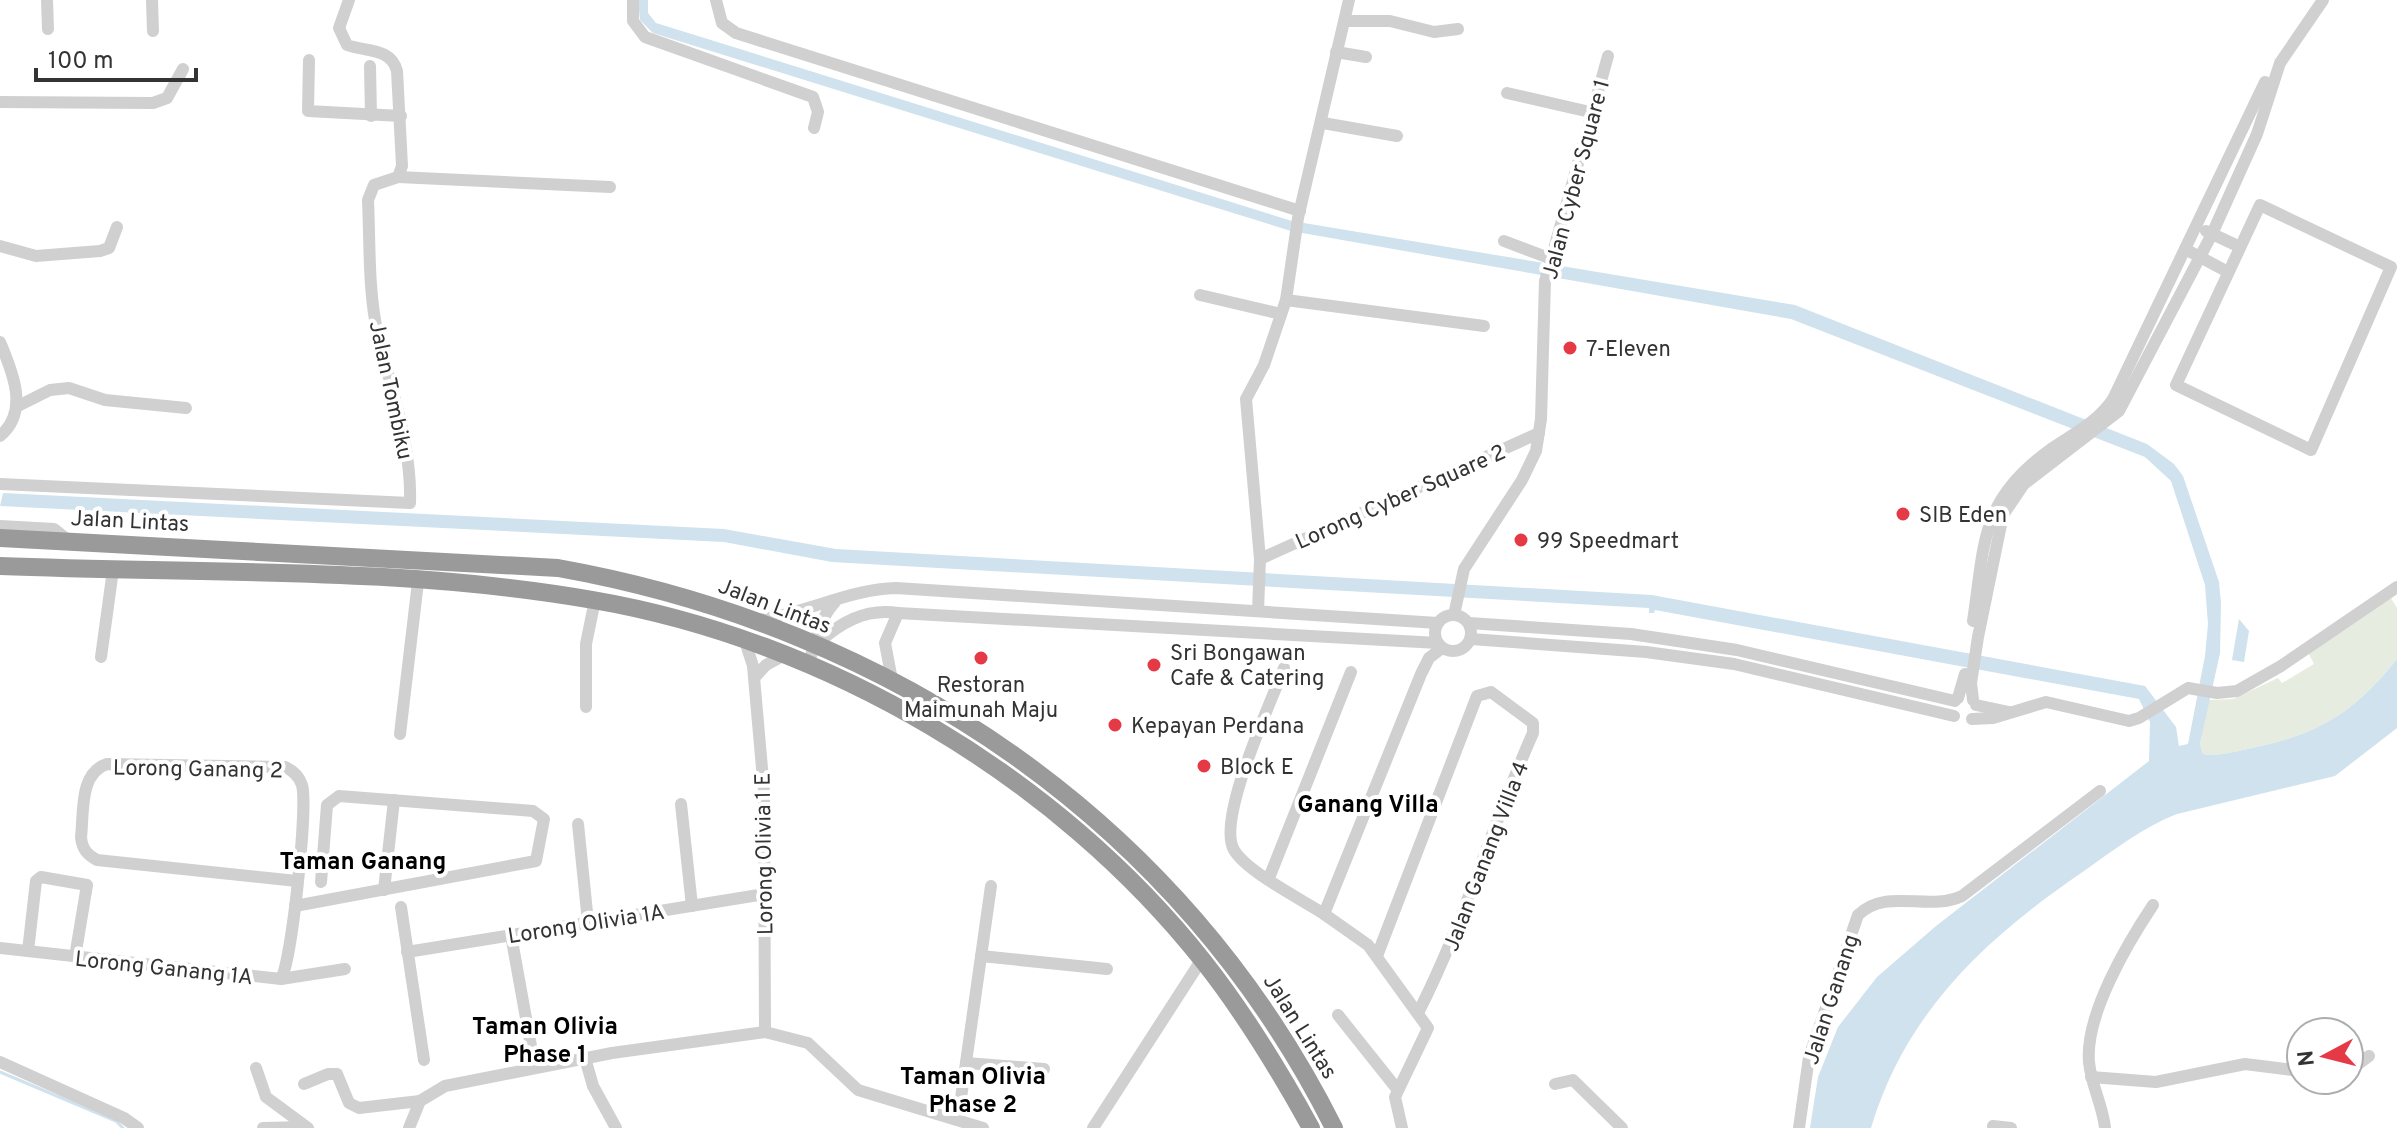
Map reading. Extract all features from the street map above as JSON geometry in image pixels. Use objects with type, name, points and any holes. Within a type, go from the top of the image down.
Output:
[{"type":"highway","name":"Jalan Lintas","points":[[0,538],[522,564],[602,575],[758,620],[816,645],[892,680],[1003,745],[1065,792],[1150,871],[1248,985],[1293,1053],[1334,1128]]},
{"type":"highway","name":"Jalan Lintas","points":[[0,566],[418,582],[595,600],[744,638],[786,654],[885,700],[991,764],[1101,854],[1202,959],[1275,1064],[1311,1128]]},
{"type":"highway","points":[[602,575],[603,588],[613,595],[661,615]]},
{"type":"highway","points":[[1233,1001],[1244,997],[1248,985]]},
{"type":"street","points":[[47,0],[48,29]]},
{"type":"street","points":[[152,0],[153,31]]},
{"type":"street","points":[[349,0],[339,28],[342,36],[351,47],[384,53],[394,61],[401,116],[402,166],[398,177],[610,187]]},
{"type":"street","points":[[633,0],[633,21],[645,37],[813,97],[818,112],[814,128]]},
{"type":"street","points":[[716,0],[722,23],[736,33],[1299,215]]},
{"type":"street","points":[[1258,611],[1260,565],[1246,399],[1264,365],[1286,300],[1295,234],[1349,0]]},
{"type":"street","points":[[2104,418],[2263,87],[2323,0]]},
{"type":"street","points":[[1345,21],[1390,21],[1434,32],[1458,29]]},
{"type":"street","points":[[1336,52],[1366,57]]},
{"type":"street","name":"Jalan Cyber Square 1","points":[[1455,609],[1459,578],[1522,480],[1536,451],[1545,281],[1608,56]]},
{"type":"street","points":[[309,60],[308,111],[401,116]]},
{"type":"street","points":[[1954,716],[1957,699],[1967,683],[1974,637],[2003,515],[2024,484],[2073,440],[2119,411],[2201,258],[2257,134],[2280,63]]},
{"type":"street","points":[[370,66],[371,116]]},
{"type":"street","points":[[0,102],[153,103],[167,98],[183,69]]},
{"type":"street","points":[[1507,93],[1590,112]]},
{"type":"street","points":[[1323,123],[1397,136]]},
{"type":"street","name":"Jalan Tombiku","points":[[0,484],[410,503],[411,481],[404,438],[376,323],[368,200],[374,185],[398,177]]},
{"type":"street","points":[[2260,205],[2391,267],[2311,450],[2176,385],[2240,247],[2260,205]]},
{"type":"street","points":[[0,246],[36,256],[100,251],[109,248],[117,227]]},
{"type":"street","points":[[2196,227],[2240,247]]},
{"type":"street","points":[[1504,241],[1549,261]]},
{"type":"street","points":[[2185,249],[2228,272]]},
{"type":"street","points":[[1200,295],[1281,314]]},
{"type":"street","points":[[1286,300],[1484,326]]},
{"type":"street","points":[[0,342],[16,384],[16,407],[8,428],[0,436]]},
{"type":"street","points":[[16,407],[50,390],[69,388],[105,400],[186,408]]},
{"type":"street","name":"Lorong Cyber Square 2","points":[[1260,565],[1539,433]]},
{"type":"street","points":[[0,526],[54,529],[69,541]]},
{"type":"street","points":[[101,657],[113,570]]},
{"type":"street","points":[[400,734],[418,582]]},
{"type":"street","points":[[816,645],[832,630],[859,615],[898,613],[1440,646],[1459,651],[1471,639],[1632,650],[1734,664],[1954,716],[1960,721],[1993,718],[2046,702],[2129,721],[2145,715],[2181,691],[2195,688],[2217,693],[2237,691],[2281,666],[2397,587]]},
{"type":"street","points":[[758,620],[797,614],[874,589],[896,588],[1438,623]]},
{"type":"street","points":[[586,707],[586,644],[595,600]]},
{"type":"street","points":[[808,664],[816,645],[816,630],[835,602]]},
{"type":"street","points":[[1440,646],[1435,633],[1438,623],[1455,609],[1469,623],[1471,639]]},
{"type":"street","points":[[892,680],[885,643],[898,613]]},
{"type":"street","points":[[1469,623],[1631,634],[1737,650],[2009,712]]},
{"type":"street","name":"Lorong Olivia 1 E","points":[[744,638],[755,677],[765,808],[765,1032]]},
{"type":"street","points":[[1324,914],[1421,674],[1440,646]]},
{"type":"street","points":[[755,677],[766,665],[786,654]]},
{"type":"street","points":[[1284,668],[1236,792],[1231,844],[1241,858],[1358,937],[1377,956],[1418,1013],[1427,1033],[1397,1089],[1396,1105],[1402,1128]]},
{"type":"street","points":[[1269,878],[1351,672]]},
{"type":"street","points":[[1967,683],[1974,703],[1972,719]]},
{"type":"street","name":"Jalan Ganang Villa 4","points":[[1377,956],[1477,696],[1491,692],[1533,723],[1533,733],[1507,791],[1453,945],[1418,1013]]},
{"type":"street","name":"Lorong Ganang 2","points":[[297,881],[97,860],[85,851],[81,837],[88,780],[95,770],[107,764],[285,767],[297,775],[303,789]]},
{"type":"street","name":"Lorong Ganang 1A","points":[[0,948],[281,979],[288,964],[295,906],[303,789]]},
{"type":"street","name":"Jalan Ganang","points":[[1799,1128],[1809,1057],[1858,915],[1881,901],[1935,904],[1962,896],[2100,791]]},
{"type":"street","points":[[295,906],[536,861],[544,825],[542,815],[533,811],[339,796],[327,805],[321,882]]},
{"type":"street","points":[[384,890],[394,800]]},
{"type":"street","points":[[681,804],[692,906]]},
{"type":"street","points":[[578,824],[588,922]]},
{"type":"street","points":[[28,951],[36,881],[41,877],[87,885],[75,957]]},
{"type":"street","points":[[958,1119],[991,886]]},
{"type":"street","name":"Lorong Olivia 1A","points":[[407,952],[765,894]]},
{"type":"street","points":[[2105,1128],[2091,1077],[2089,1048],[2101,1002],[2153,905]]},
{"type":"street","points":[[401,907],[424,1060]]},
{"type":"street","points":[[511,935],[535,1068]]},
{"type":"street","points":[[981,956],[1107,969]]},
{"type":"street","points":[[1093,1128],[1202,959]]},
{"type":"street","points":[[281,979],[345,969]]},
{"type":"street","points":[[1338,1015],[1397,1089]]},
{"type":"street","points":[[304,1084],[328,1074],[337,1074],[349,1103],[359,1108],[420,1101],[445,1086],[585,1058],[765,1032],[808,1043],[858,1090],[983,1128]]},
{"type":"street","points":[[2365,1059],[2369,1056]]},
{"type":"street","points":[[585,1058],[593,1086],[616,1128]]},
{"type":"street","points":[[0,1062],[124,1118],[138,1128]]},
{"type":"street","points":[[966,1063],[1044,1069]]},
{"type":"street","points":[[2091,1077],[2156,1082],[2245,1064],[2285,1069]]},
{"type":"street","points":[[256,1068],[266,1097],[308,1128]]},
{"type":"street","points":[[1555,1084],[1573,1080],[1622,1128]]},
{"type":"street","points":[[409,1128],[420,1101]]},
{"type":"street","points":[[1993,1126],[2011,1128]]},
{"type":"street","points":[[263,1128],[308,1128]]},
{"type":"shaded area","points":[[2391,598],[2397,608],[2397,659],[2366,694],[2334,718],[2297,736],[2228,753],[2203,754],[2200,744],[2209,700],[2233,699],[2278,678],[2282,683],[2314,664],[2308,652]]},
{"type":"water","points":[[638,0],[648,0],[648,13],[656,23],[1292,221],[1795,305],[2147,444],[2174,464],[2183,476],[2219,582],[2220,653],[2200,744],[2203,754],[2252,748],[2316,728],[2366,694],[2397,659],[2397,728],[2335,776],[2177,814],[2152,825],[2118,847],[2014,923],[1954,981],[1905,1048],[1886,1086],[1871,1128],[1810,1128],[1818,1077],[1838,1027],[1877,977],[1936,926],[2149,761],[2150,722],[2139,699],[1655,610],[1649,613],[1649,608],[832,562],[724,542],[0,506],[3,493],[724,529],[836,549],[1652,595],[2145,686],[2176,727],[2179,746],[2188,744],[2205,656],[2208,624],[2205,585],[2171,481],[2145,457],[1791,319],[1291,231],[653,33],[640,20]]},
{"type":"water","points":[[2239,619],[2249,631],[2244,662],[2232,660]]},
{"type":"waterway","points":[[0,1072],[116,1121],[123,1128]]},
{"type":"place","name":"7-Eleven","points":[[1570,348]]},
{"type":"place","name":"SIB Eden","points":[[1903,514]]},
{"type":"place","name":"99 Speedmart","points":[[1521,540]]},
{"type":"place","name":"Restoran Maimunah Maju","points":[[981,658]]},
{"type":"place","name":"Sri Bongawan Cafe & Catering","points":[[1154,665]]},
{"type":"place","name":"Kepayan Perdana","points":[[1115,725]]},
{"type":"place","name":"Block E","points":[[1204,766]]},
{"type":"district","name":"Ganang Villa","points":[[1368,804]]},
{"type":"district","name":"Taman Ganang","points":[[363,861]]},
{"type":"district","name":"Taman Olivia Phase 1","points":[[545,1040]]},
{"type":"district","name":"Taman Olivia Phase 2","points":[[973,1090]]}]
